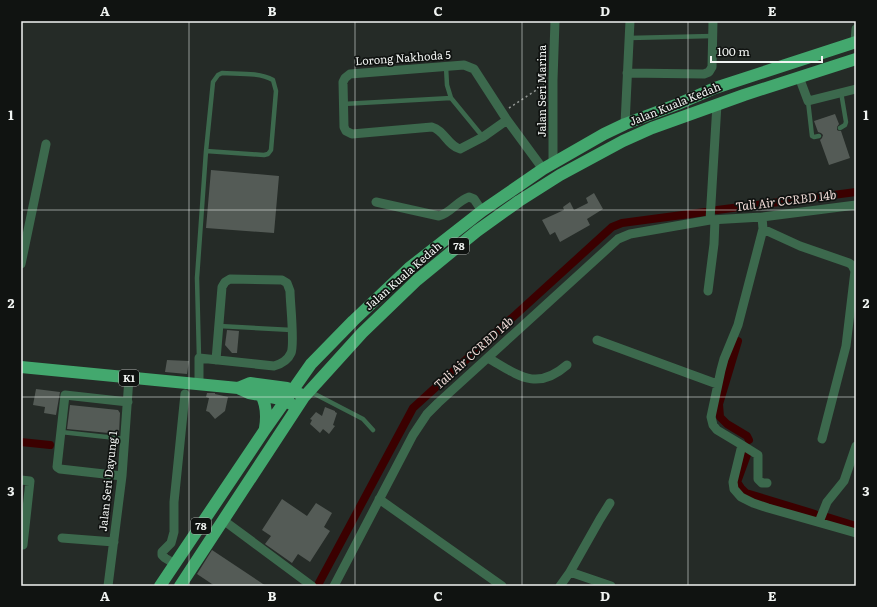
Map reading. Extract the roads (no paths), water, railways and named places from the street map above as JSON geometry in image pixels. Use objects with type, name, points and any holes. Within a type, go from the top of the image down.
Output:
[{"type":"main road","name":"Jalan Kuala Kedah","points":[[160,586],[264,431],[312,364],[353,321],[409,268],[482,211],[543,169],[604,134],[715,88],[856,42]]},
{"type":"main road","name":"Jalan Kuala Kedah","points":[[180,586],[307,394],[362,333],[417,280],[477,231],[519,201],[560,175],[623,141],[652,128],[717,104],[799,76],[856,59]]},
{"type":"main road","points":[[273,385],[285,384],[295,379],[312,364]]},
{"type":"main road","name":"K1","points":[[21,367],[238,388],[249,393],[286,400],[297,408]]},
{"type":"main road","name":"K1","points":[[238,388],[250,383],[273,385],[307,394]]},
{"type":"main road","points":[[261,395],[267,412],[264,431]]},
{"type":"street","name":"Jalan Seri Marina","points":[[554,162],[553,80],[555,21]]},
{"type":"street","points":[[625,124],[630,21]]},
{"type":"street","points":[[628,73],[704,74],[709,72],[712,68],[713,21]]},
{"type":"street","points":[[856,29],[856,42]]},
{"type":"street","name":"Lorong Nakhoda 5","points":[[343,104],[343,86],[345,78],[350,74],[464,65],[474,69],[505,116]]},
{"type":"street","points":[[799,76],[808,101],[856,89]]},
{"type":"street","points":[[343,104],[345,129],[347,132],[352,134],[432,127],[438,130],[455,147],[460,149],[483,136],[505,116],[543,169]]},
{"type":"street","points":[[708,291],[714,244],[712,220],[717,104]]},
{"type":"street","points":[[21,260],[46,144]]},
{"type":"street","points":[[376,202],[439,216],[446,213],[468,197],[474,199],[482,211]]},
{"type":"street","points":[[334,586],[413,435],[427,414],[620,238],[630,234],[712,220],[762,217],[856,205]]},
{"type":"street","points":[[762,217],[763,229],[738,325],[724,359],[717,384],[711,417],[713,425],[721,433],[758,455],[758,479],[762,483],[767,483]]},
{"type":"street","points":[[763,229],[800,246],[849,263],[855,271],[846,346],[822,439]]},
{"type":"street","points":[[199,384],[200,358],[216,360],[274,366],[286,360],[292,353],[293,348],[290,291],[288,284],[282,280],[230,279],[225,282],[222,287],[216,360]]},
{"type":"street","points":[[597,340],[717,384]]},
{"type":"street","points":[[488,358],[524,378],[535,380],[542,380],[557,374],[567,365]]},
{"type":"street","name":"Jalan Seri Dayung 1","points":[[108,586],[122,476],[130,378]]},
{"type":"street","points":[[175,564],[165,558],[162,555],[162,552],[170,544],[174,532],[174,502],[185,394]]},
{"type":"street","points":[[122,476],[59,469],[57,467],[64,398],[66,395],[128,402]]},
{"type":"street","points":[[742,445],[733,482],[734,489],[737,494],[752,503],[856,533]]},
{"type":"street","points":[[819,522],[827,502],[841,486],[852,469],[856,446]]},
{"type":"street","points":[[21,480],[30,481],[23,545],[21,544]]},
{"type":"street","points":[[379,499],[502,586]]},
{"type":"street","points":[[560,586],[570,572],[610,503]]},
{"type":"street","points":[[223,520],[312,586]]},
{"type":"street","points":[[62,538],[114,542]]},
{"type":"street","points":[[570,572],[610,586]]},
{"type":"lane","points":[[629,38],[713,36]]},
{"type":"lane","points":[[446,66],[447,85],[451,98],[483,136]]},
{"type":"lane","points":[[200,358],[197,278],[206,151],[213,82],[218,75],[222,73],[256,75],[273,80],[276,91],[271,150],[268,154],[206,151]]},
{"type":"lane","points":[[840,128],[845,125],[846,122],[841,92]]},
{"type":"lane","points":[[343,104],[451,98]]},
{"type":"lane","points":[[808,101],[812,136],[819,136]]},
{"type":"lane","points":[[219,326],[292,330]]},
{"type":"lane","points":[[307,394],[363,419],[373,430]]},
{"type":"lane","points":[[60,432],[125,439]]},
{"type":"waterway","name":"Tali Air CCRBD 14b","points":[[717,210],[856,192]]},
{"type":"waterway","name":"Tali Air CCRBD 14b","points":[[319,583],[413,408],[612,227],[622,223],[705,212]]},
{"type":"waterway","points":[[738,341],[719,404],[720,417],[727,424],[747,436],[749,440]]},
{"type":"waterway","points":[[21,442],[50,445]]},
{"type":"waterway","points":[[748,452],[737,482],[746,493],[815,514]]},
{"type":"waterway","points":[[827,517],[856,526]]}]
